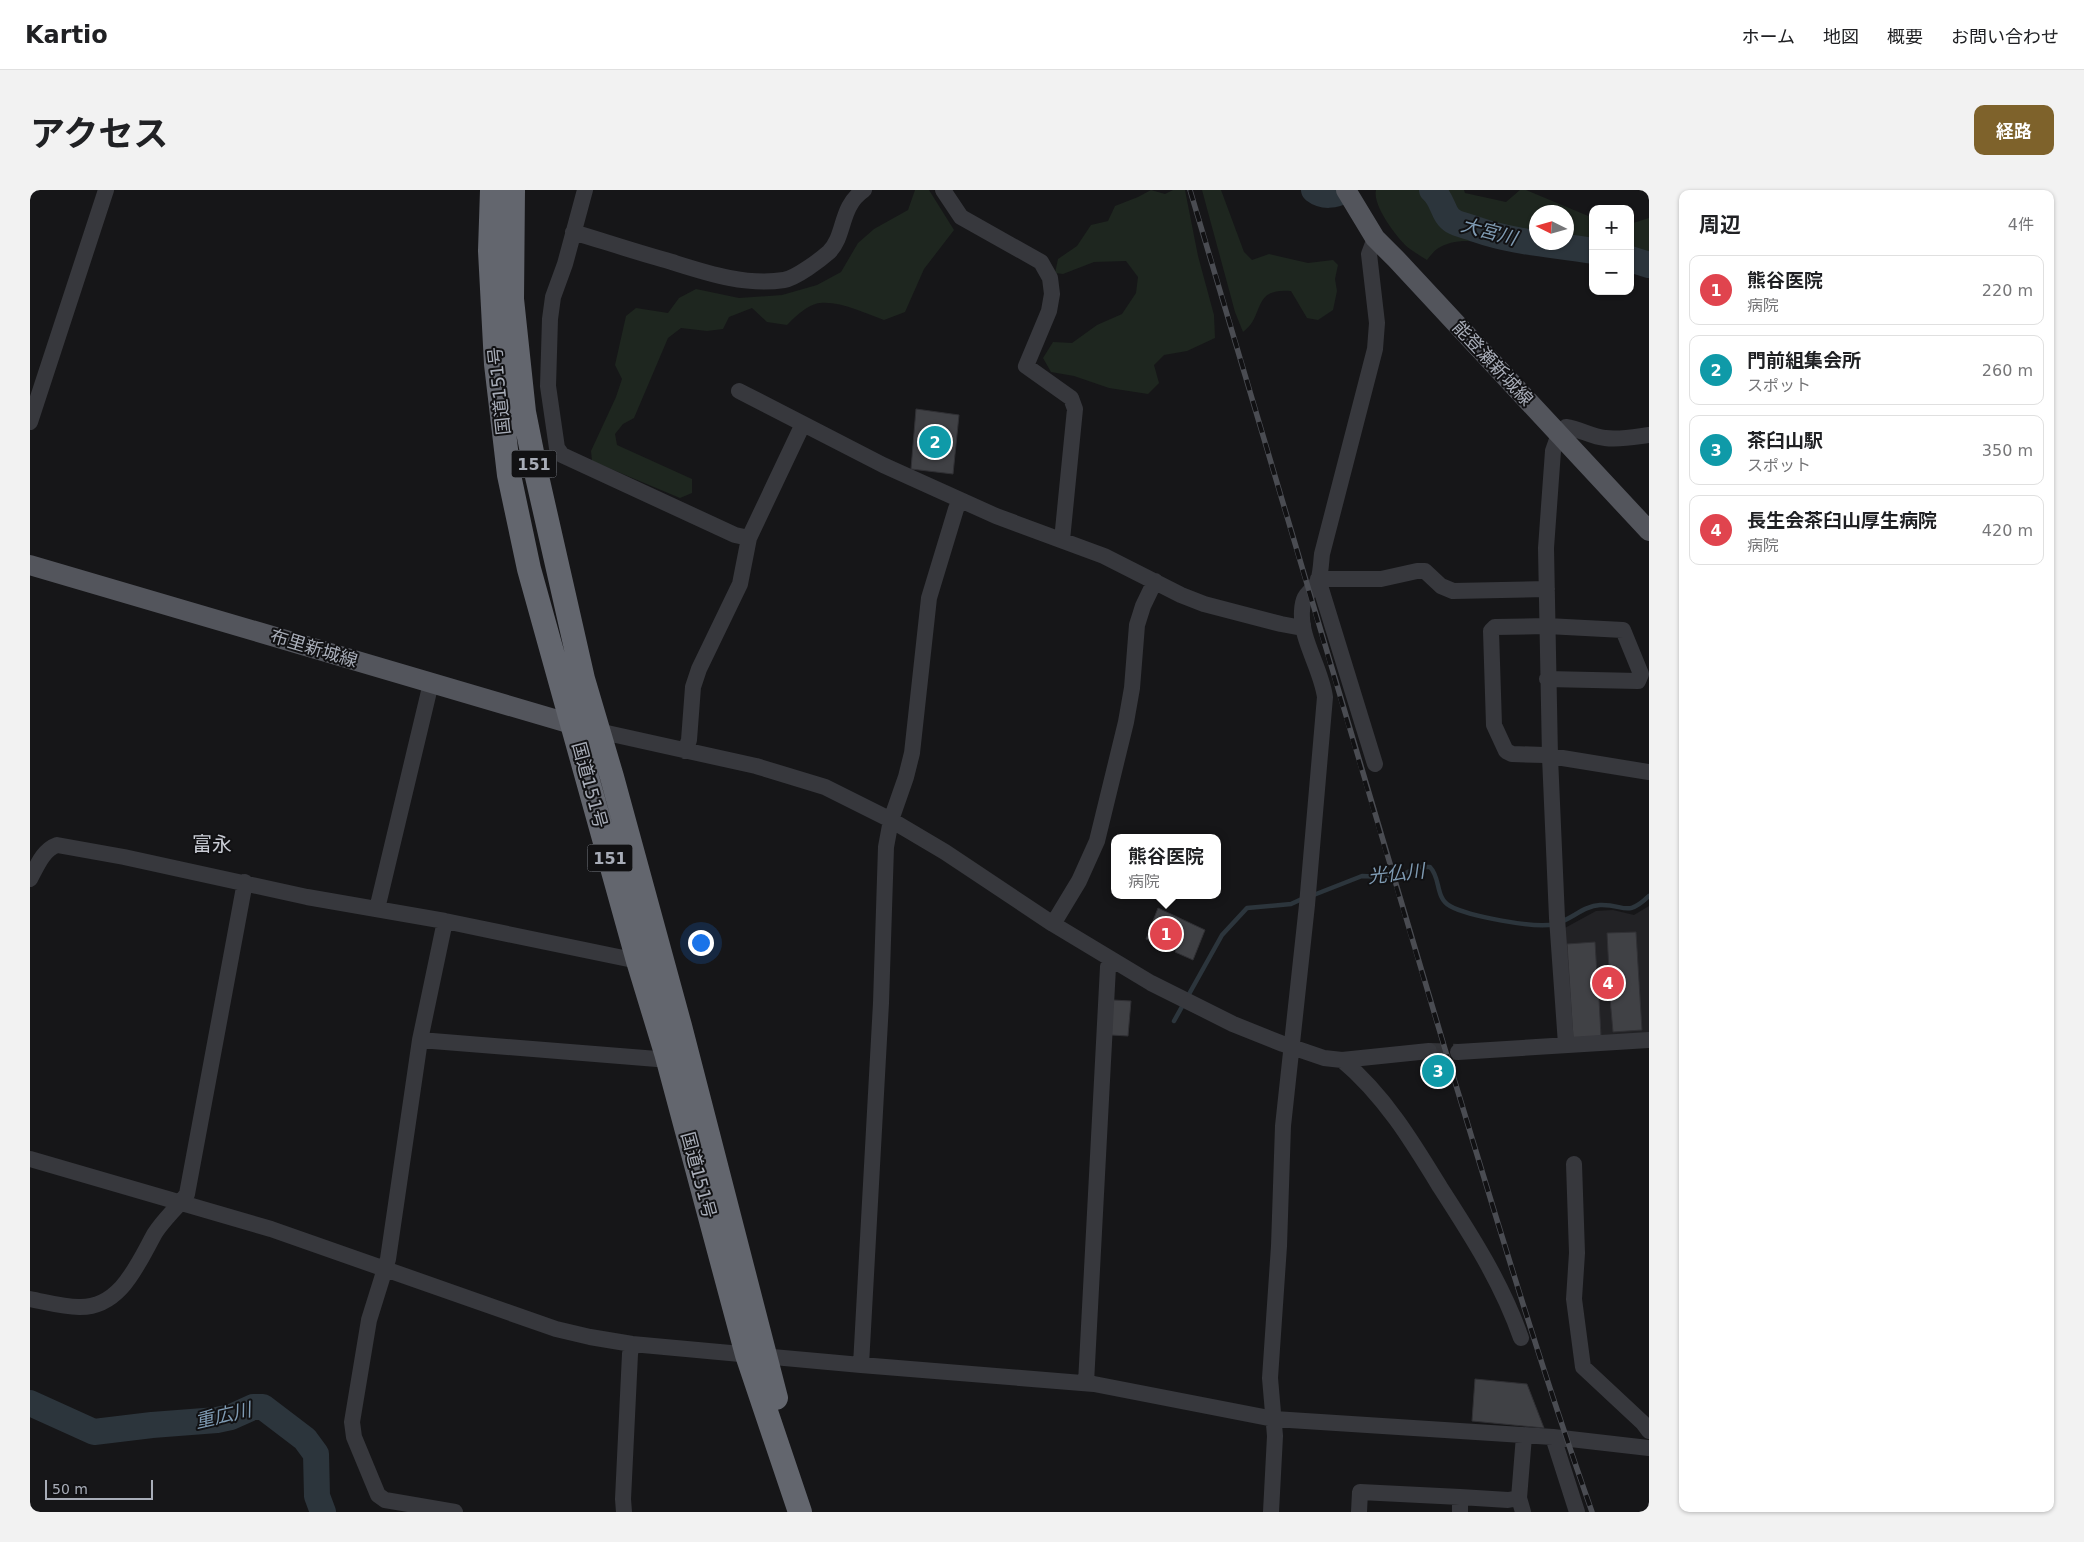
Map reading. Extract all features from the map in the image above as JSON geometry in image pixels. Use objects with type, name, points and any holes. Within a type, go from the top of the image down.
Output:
[{"type":"highway","name":"国道151号","points":[[492,190],[490,251],[496,364],[509,475],[529,569],[574,725],[638,961],[801,1512]]},
{"type":"highway","name":"国道151号","points":[[513,190],[512,299],[524,412],[582,679],[678,1017],[756,1355]]},
{"type":"main road","name":"能登瀬新城線","points":[[1348,195],[1375,238],[1649,530]]},
{"type":"main road","name":"布里新城線","points":[[30,565],[598,731]]},
{"type":"street","points":[[30,422],[106,190]]},
{"type":"street","points":[[585,190],[553,297],[550,320],[548,386],[557,448],[562,455],[735,535],[749,538]]},
{"type":"street","points":[[573,232],[717,276],[747,280],[785,280],[799,273],[829,252],[835,245],[847,208],[856,195],[864,190]]},
{"type":"street","points":[[943,190],[961,217],[1041,262],[1050,278],[1052,294],[1049,311],[1026,366],[1071,398],[1074,409],[1062,540]]},
{"type":"street","points":[[1375,238],[1369,254],[1377,324],[1375,349],[1322,554],[1318,579],[1375,764]]},
{"type":"street","points":[[739,391],[883,465],[996,516],[1104,556],[1204,604],[1281,624],[1296,627],[1303,625]]},
{"type":"street","points":[[685,751],[689,740],[693,687],[699,668],[740,584],[749,538],[804,424]]},
{"type":"street","points":[[1566,1044],[1558,922],[1547,679],[1546,548],[1553,451],[1559,434],[1566,427],[1580,429],[1603,438],[1627,438],[1649,435]]},
{"type":"street","points":[[861,1365],[881,1002],[886,847],[891,820],[912,753],[930,598],[960,500]]},
{"type":"street","points":[[1318,579],[1381,579],[1425,571],[1441,586],[1453,591],[1547,589]]},
{"type":"street","points":[[1272,1512],[1274,1419],[1270,1378],[1279,1246],[1282,1126],[1307,899],[1325,697],[1323,681],[1303,625],[1302,611],[1304,596],[1318,579]]},
{"type":"street","points":[[1053,924],[1079,881],[1097,841],[1126,722],[1132,688],[1137,625],[1143,606],[1155,581]]},
{"type":"street","points":[[1547,679],[1638,681],[1641,674],[1622,630],[1547,626],[1495,627],[1491,630],[1494,725],[1506,751],[1512,754],[1550,757],[1649,772]]},
{"type":"street","points":[[377,909],[431,682]]},
{"type":"street","points":[[598,731],[756,766],[825,787],[891,820],[945,852],[1053,924],[1110,959],[1183,1000],[1233,1024],[1324,1058],[1342,1060],[1429,1052]]},
{"type":"street","points":[[30,879],[45,853],[57,845],[638,961]]},
{"type":"street","points":[[30,1299],[80,1307],[97,1305],[117,1293],[130,1278],[157,1231],[187,1194],[245,882]]},
{"type":"street","points":[[445,921],[420,1040],[388,1260],[369,1320],[352,1422],[354,1437],[378,1495],[385,1500],[455,1512]]},
{"type":"street","points":[[1086,1383],[1108,967],[1110,959]]},
{"type":"street","points":[[420,1040],[657,1060],[666,1052]]},
{"type":"street","points":[[1458,1052],[1649,1040]]},
{"type":"street","points":[[1342,1060],[1399,1121],[1490,1268],[1509,1304],[1521,1338]]},
{"type":"street","points":[[30,1159],[182,1201],[271,1229],[556,1329],[590,1337],[632,1344],[1086,1383],[1274,1419],[1553,1437],[1649,1448]]},
{"type":"street","points":[[1574,1164],[1577,1253],[1574,1299],[1583,1367],[1643,1423],[1649,1431]]},
{"type":"street","points":[[624,1512],[622,1499],[632,1344]]},
{"type":"street","points":[[1359,1512],[1360,1492],[1460,1504],[1508,1500],[1521,1505],[1524,1436]]},
{"type":"street","points":[[1553,1437],[1577,1512]]},
{"type":"shaded area","points":[[915,190],[929,190],[954,230],[924,269],[905,312],[884,320],[844,306],[820,303],[806,308],[787,325],[767,322],[752,308],[729,317],[723,329],[707,331],[681,328],[668,338],[634,418],[623,424],[615,434],[617,445],[692,479],[692,493],[680,498],[592,461],[591,451],[616,397],[622,379],[615,365],[626,316],[636,308],[668,313],[679,298],[696,289],[739,298],[782,295],[817,285],[841,272],[858,243],[874,229],[908,210]]},
{"type":"shaded area","points":[[1151,190],[1165,194],[1173,190],[1185,190],[1198,256],[1214,315],[1215,338],[1187,351],[1164,355],[1154,365],[1159,383],[1148,394],[1109,388],[1074,376],[1051,372],[1043,358],[1053,342],[1072,343],[1097,325],[1122,314],[1136,293],[1138,277],[1126,261],[1094,262],[1063,274],[1055,273],[1058,259],[1077,246],[1091,225],[1108,221],[1115,206]]},
{"type":"shaded area","points":[[1202,190],[1221,190],[1244,252],[1252,260],[1269,254],[1308,263],[1333,260],[1338,265],[1335,279],[1337,291],[1333,310],[1318,320],[1307,318],[1291,291],[1278,291],[1264,298],[1250,326],[1243,332],[1235,312]]},
{"type":"shaded area","points":[[1376,190],[1464,190],[1465,193],[1506,202],[1520,190],[1526,190],[1562,205],[1529,205],[1529,250],[1573,250],[1557,256],[1543,255],[1480,242],[1464,241],[1450,243],[1437,249],[1427,260],[1410,249],[1399,238],[1387,222],[1378,204]]},
{"type":"shaded area","points":[[1574,210],[1589,216],[1589,246],[1574,250]]},
{"type":"shaded area","points":[[1649,218],[1649,257],[1634,253],[1634,223]]},
{"type":"shaded area","points":[[1649,906],[1649,1036],[1570,1040],[1563,929],[1596,911],[1613,910],[1634,915]]},
{"type":"building","points":[[916,409],[959,415],[953,474],[911,469]]},
{"type":"building","points":[[1158,908],[1205,930],[1193,960],[1175,952],[1180,941],[1168,937],[1163,947],[1146,939]]},
{"type":"building","points":[[1636,932],[1642,1030],[1613,1032],[1610,998],[1599,999],[1601,1036],[1573,1038],[1567,944],[1595,942],[1598,992],[1610,991],[1607,933]]},
{"type":"building","points":[[1113,1000],[1131,1001],[1128,1036],[1111,1035]]},
{"type":"building","points":[[1444,1065],[1446,1074],[1432,1078],[1429,1069]]},
{"type":"building","points":[[1475,1379],[1527,1384],[1544,1428],[1472,1421]]},
{"type":"waterway","name":"大宮川","points":[[1314,190],[1321,194],[1329,195],[1337,194],[1344,190]]},
{"type":"waterway","name":"大宮川","points":[[1432,190],[1439,198],[1450,219],[1458,224],[1490,234],[1533,243],[1589,250]]},
{"type":"waterway","name":"大宮川","points":[[1634,260],[1649,265]]},
{"type":"waterway","name":"光仏川","points":[[1311,896],[1362,876],[1385,877],[1401,875],[1419,867],[1430,867],[1436,877],[1442,898],[1450,906],[1471,914],[1533,925],[1555,924],[1594,906],[1635,907],[1649,896]]},
{"type":"waterway","name":"光仏川","points":[[1174,1021],[1222,935],[1247,908],[1291,904],[1304,898]]},
{"type":"waterway","name":"重広川","points":[[30,1403],[94,1432],[217,1420],[231,1417],[253,1407],[263,1407],[305,1439],[316,1454],[317,1496],[323,1512]]},
{"type":"tunnel","points":[[1429,1051],[1458,1052]]},
{"type":"railway","points":[[1190,190],[1480,1165],[1534,1339],[1592,1512]]},
{"type":"place","name":"門前組集会所","points":[[935,442]]},
{"type":"place","name":"熊谷医院","points":[[1166,934]]},
{"type":"place","name":"長生会茶臼山厚生病院","points":[[1608,983]]},
{"type":"place","name":"茶臼山駅","points":[[1438,1071]]},
{"type":"district","name":"富永","points":[[212,844]]}]
